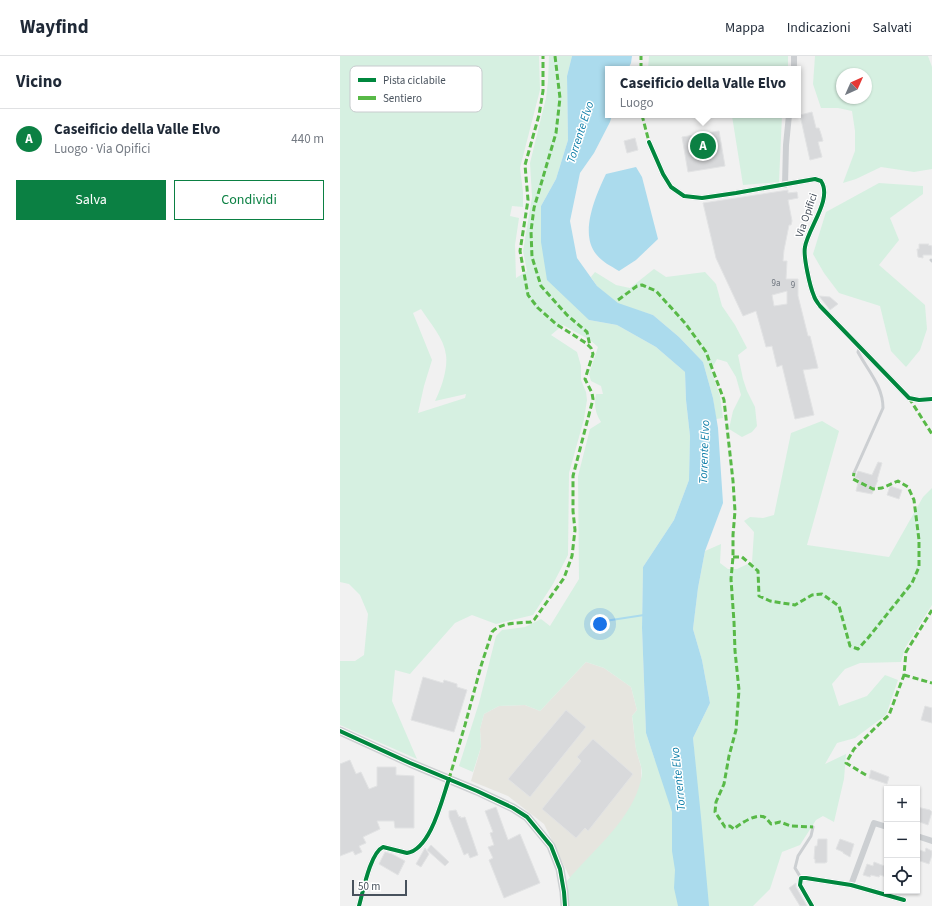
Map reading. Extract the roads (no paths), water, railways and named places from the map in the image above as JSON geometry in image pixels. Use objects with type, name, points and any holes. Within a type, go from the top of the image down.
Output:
[{"type":"street","points":[[785,185],[786,145],[789,118]]},
{"type":"street","name":"Via Opifici","points":[[649,142],[663,174],[671,187],[684,196],[702,198],[815,179],[821,181],[824,186],[824,199],[809,232],[804,255],[814,296],[820,306],[909,398],[919,400],[932,399]]},
{"type":"street","points":[[340,731],[410,763],[477,791],[513,808],[527,817],[551,846],[560,869],[565,906]]},
{"type":"street","points":[[359,906],[376,852],[383,847],[407,853],[416,849],[425,840],[435,823],[449,779]]},
{"type":"street","points":[[851,885],[874,823],[884,826]]},
{"type":"street","points":[[920,837],[932,841]]},
{"type":"street","points":[[812,906],[800,885],[801,878],[851,885],[904,900]]},
{"type":"lane","points":[[854,473],[883,408],[883,398],[879,387],[858,352],[860,346]]},
{"type":"lane","points":[[801,878],[795,868],[798,856],[811,836],[813,827]]},
{"type":"water","name":"Torrente Elvo","points":[[572,56],[632,56],[630,66],[605,66],[605,118],[611,118],[594,153],[580,173],[570,221],[577,258],[597,286],[618,303],[653,315],[679,337],[703,362],[713,398],[718,428],[723,503],[705,551],[698,588],[693,629],[702,660],[710,703],[693,738],[709,906],[678,906],[674,888],[675,870],[672,851],[672,812],[646,733],[642,628],[643,567],[674,520],[689,480],[690,436],[685,372],[656,347],[617,325],[589,320],[547,280],[541,242],[541,206],[556,179],[568,140],[567,76]]},
{"type":"water","points":[[636,167],[642,177],[658,239],[636,260],[619,271],[604,262],[596,254],[591,245],[589,225],[594,203],[606,174]]},
{"type":"waterway","points":[[605,621],[644,615]]},
{"type":"place","name":"Caseificio della Valle Elvo","points":[[703,146]]}]
